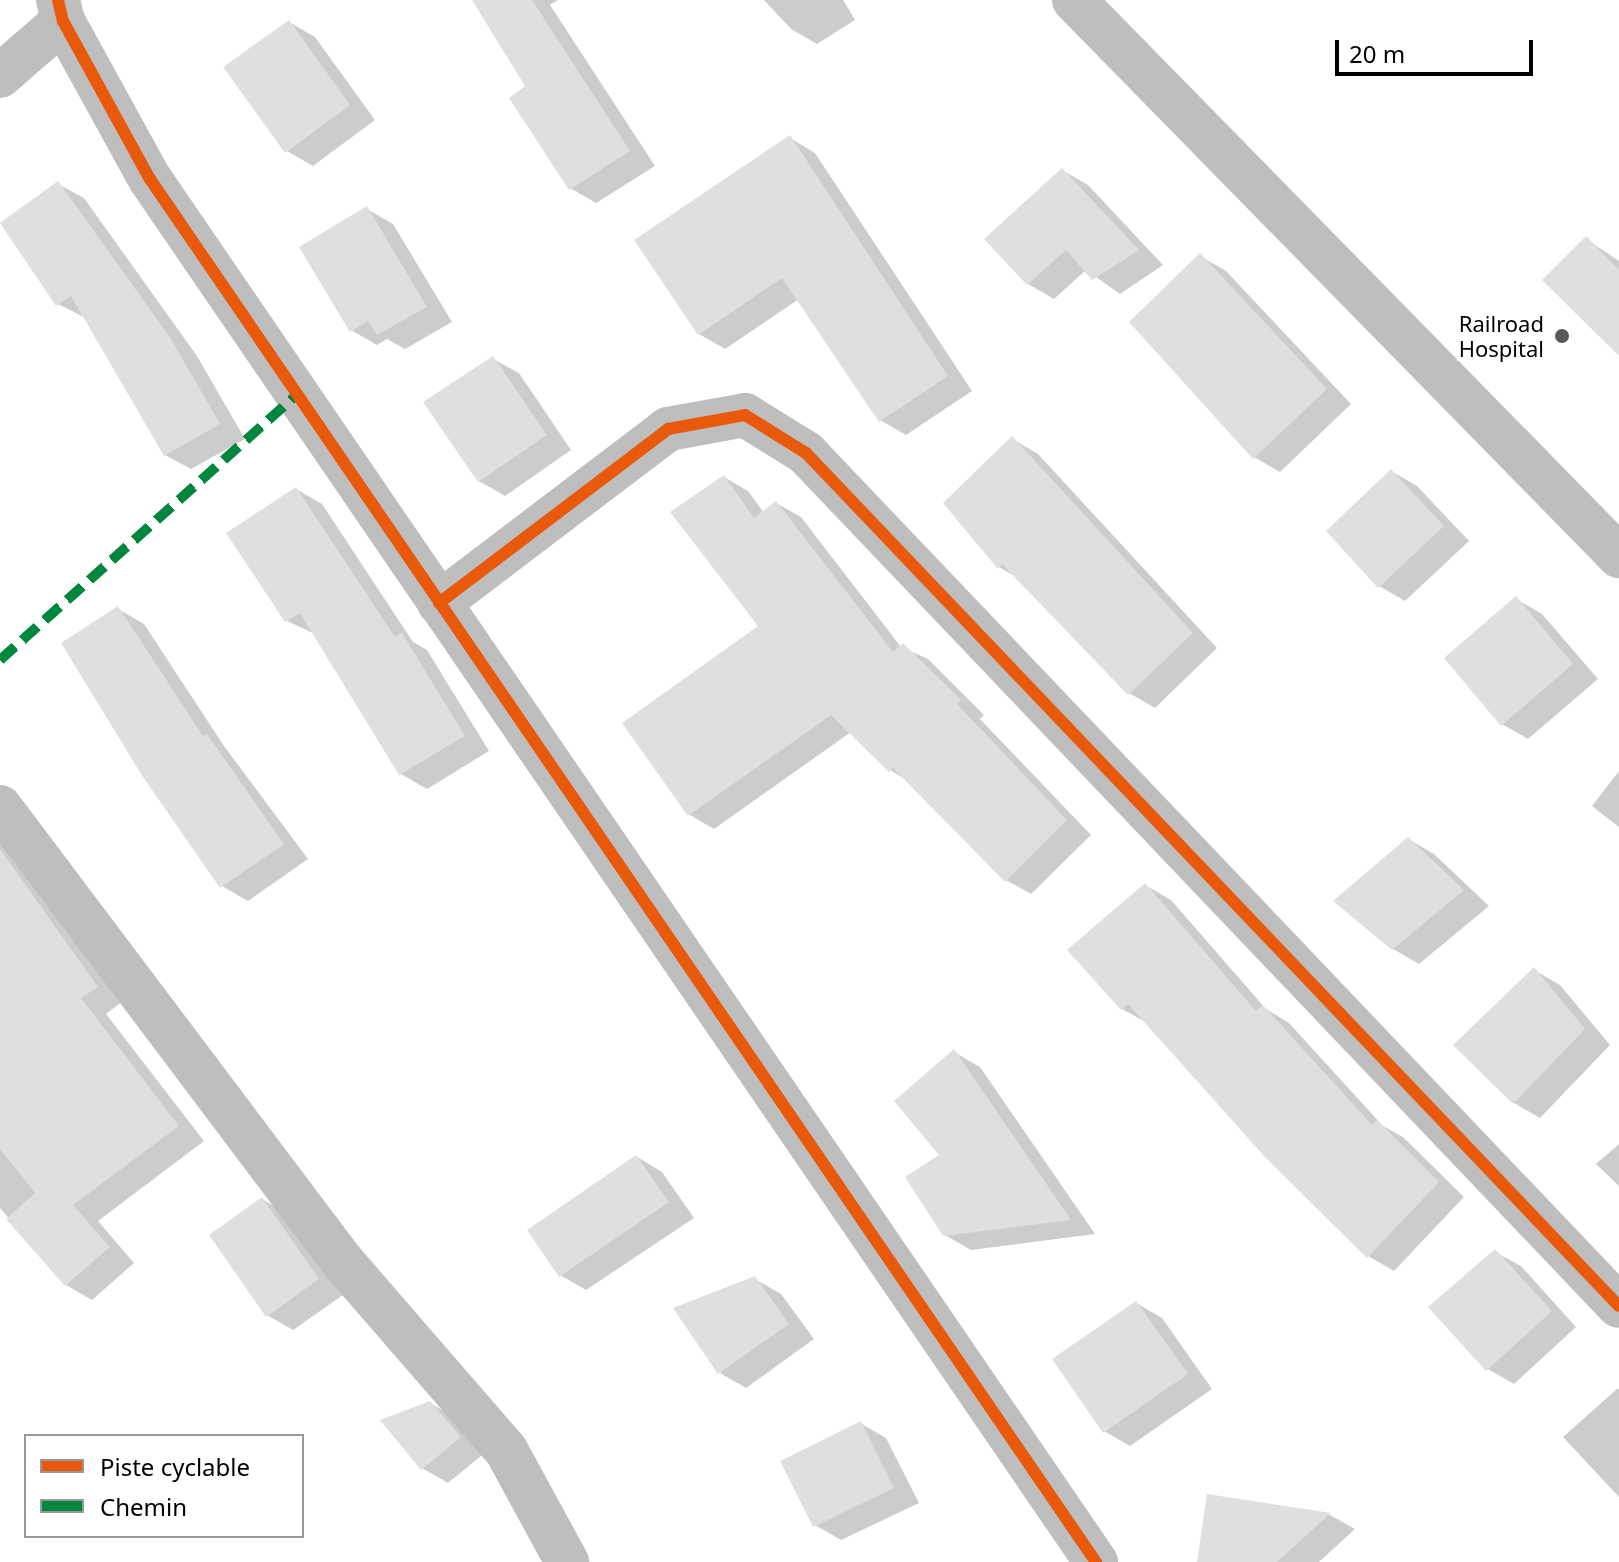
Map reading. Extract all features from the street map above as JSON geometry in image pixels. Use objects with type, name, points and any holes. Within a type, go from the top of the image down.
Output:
[{"type":"street","points":[[1074,0],[1619,556]]},
{"type":"street","points":[[0,76],[60,11],[150,179],[439,603],[672,935],[1096,1562]]},
{"type":"street","points":[[439,603],[668,429],[745,415],[806,453],[1619,1306]]},
{"type":"street","points":[[0,807],[342,1261],[506,1450],[567,1562]]},
{"type":"building","points":[[472,0],[532,0],[630,151],[569,190],[509,98],[525,86]]},
{"type":"building","points":[[289,20],[350,105],[285,153],[223,67]]},
{"type":"building","points":[[790,135],[948,376],[879,422],[782,278],[698,335],[634,240]]},
{"type":"building","points":[[1062,168],[1139,250],[1092,280],[1066,250],[1027,285],[984,239]]},
{"type":"building","points":[[58,181],[171,339],[220,424],[164,456],[71,296],[56,306],[0,223]]},
{"type":"building","points":[[367,206],[427,307],[377,335],[368,321],[350,332],[299,247]]},
{"type":"building","points":[[1586,236],[1619,270],[1619,356],[1542,280]]},
{"type":"building","points":[[1200,253],[1327,389],[1253,459],[1129,322]]},
{"type":"building","points":[[493,356],[547,435],[478,482],[423,402]]},
{"type":"building","points":[[1012,436],[1193,633],[1128,695],[1002,564],[998,569],[943,503]]},
{"type":"building","points":[[1391,469],[1444,526],[1378,588],[1326,531]]},
{"type":"building","points":[[724,475],[754,518],[776,501],[893,652],[903,643],[961,700],[957,704],[1067,820],[1005,882],[893,768],[889,772],[831,715],[688,816],[622,723],[758,626],[670,512]]},
{"type":"building","points":[[296,487],[395,637],[402,633],[465,736],[399,775],[300,613],[285,622],[226,533]]},
{"type":"building","points":[[1516,596],[1573,664],[1501,726],[1444,658]]},
{"type":"building","points":[[118,606],[203,736],[207,734],[284,844],[220,888],[143,777],[61,643]]},
{"type":"building","points":[[1408,837],[1464,890],[1392,950],[1333,901]]},
{"type":"building","points":[[0,849],[98,987],[81,998],[179,1126],[73,1205],[110,1247],[65,1286],[6,1219],[35,1193],[0,1149]]},
{"type":"building","points":[[1145,883],[1256,1011],[1263,1005],[1372,1125],[1377,1120],[1439,1182],[1367,1258],[1265,1157],[1128,1004],[1121,1010],[1067,950]]},
{"type":"building","points":[[1534,967],[1585,1029],[1513,1104],[1453,1045]]},
{"type":"building","points":[[954,1049],[1071,1220],[943,1236],[905,1177],[939,1155],[894,1101]]},
{"type":"building","points":[[636,1155],[669,1202],[559,1277],[527,1230]]},
{"type":"building","points":[[262,1197],[319,1279],[266,1317],[209,1235]]},
{"type":"building","points":[[1495,1249],[1552,1311],[1486,1371],[1428,1307]]},
{"type":"building","points":[[755,1276],[789,1324],[718,1374],[673,1308]]},
{"type":"building","points":[[1136,1301],[1188,1374],[1103,1433],[1052,1359]]},
{"type":"building","points":[[430,1401],[461,1437],[421,1470],[380,1420]]},
{"type":"building","points":[[861,1421],[894,1488],[813,1527],[780,1461]]},
{"type":"building","points":[[1207,1494],[1331,1513],[1277,1562],[1197,1562]]},
{"type":"marked path","points":[[0,660],[296,395]]},
{"type":"cycle path","points":[[58,0],[63,21],[150,179],[1096,1562]]},
{"type":"cycle path","points":[[439,603],[668,429],[745,415],[806,453],[1619,1306]]},
{"type":"place","name":"Railroad Hospital","points":[[1562,336]]}]
